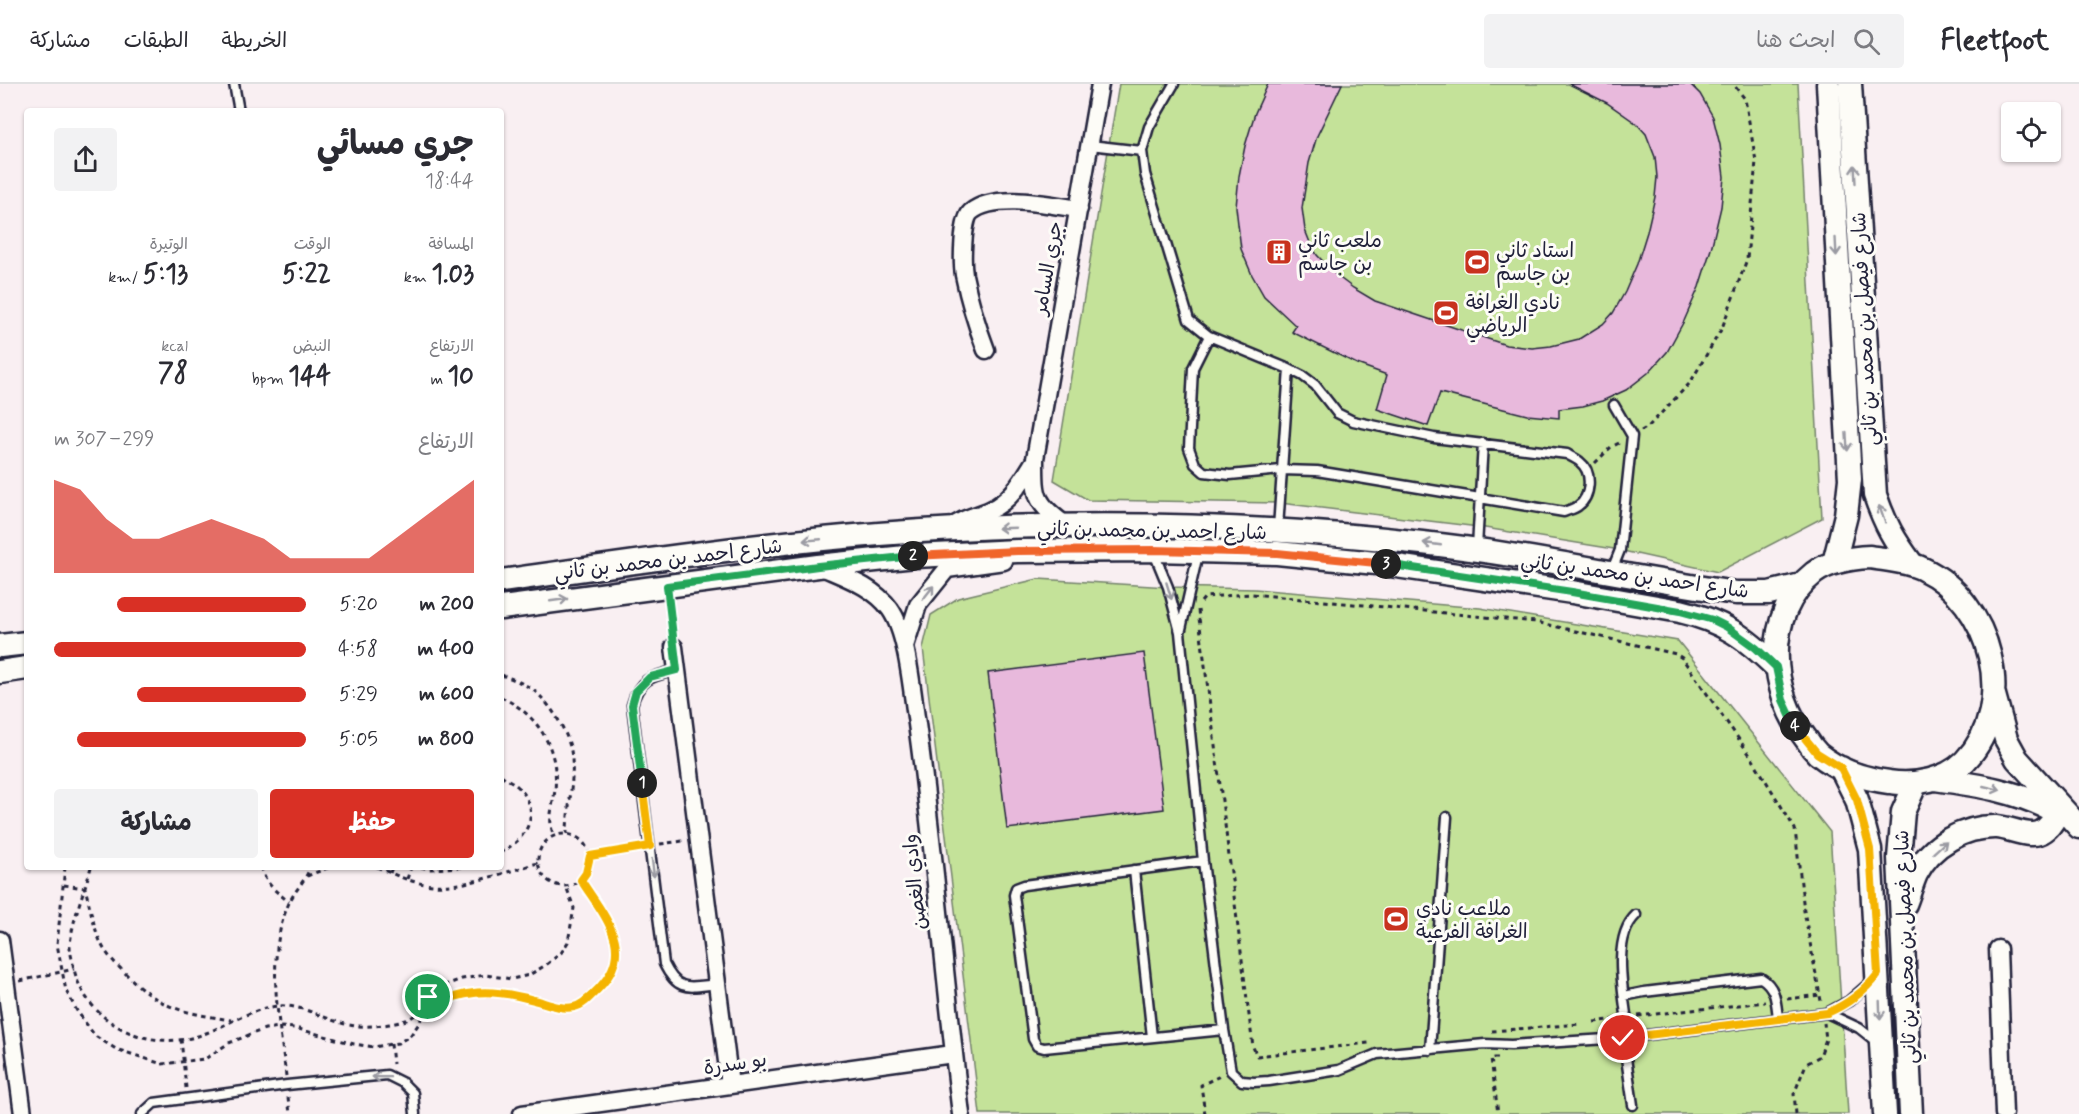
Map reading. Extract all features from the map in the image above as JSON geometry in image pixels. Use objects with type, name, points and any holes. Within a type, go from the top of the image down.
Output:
[{"type":"street","name":"جري السامر","points":[[1068,527],[1047,511],[1038,498],[1035,459],[1100,84]]},
{"type":"street","name":"شارع فيصل بن محمد بن ثاني","points":[[1828,84],[1850,479],[1846,515],[1834,563]]},
{"type":"street","name":"شارع فيصل بن محمد بن ثاني","points":[[1850,84],[1875,495],[1891,536],[1912,564]]},
{"type":"street","points":[[986,350],[964,273],[965,225],[969,214],[978,208],[996,202],[1032,202],[1078,209]]},
{"type":"street","name":"جري السامر","points":[[947,531],[956,523],[992,509],[1003,502],[1018,486],[1035,459]]},
{"type":"street","name":"شارع احمد بن محمد بن ثاني","points":[[504,580],[789,543],[947,531],[1164,527],[1278,532],[1423,543],[1736,593],[1769,592],[1801,585]]},
{"type":"street","name":"وادي الغصن","points":[[905,646],[918,605],[947,569],[1069,550]]},
{"type":"street","name":"شارع احمد بن محمد بن ثاني","points":[[504,608],[818,566],[960,552],[1153,550],[1199,553],[1277,553],[1376,563],[1572,592],[1680,611],[1713,620],[1727,627],[1756,648],[1776,667]]},
{"type":"street","points":[[1870,557],[1912,564],[1946,584],[1969,612],[1989,648],[1994,691],[2010,749],[2071,821],[2036,801],[2017,794],[1985,786],[1925,781],[1905,784],[1875,780],[1841,768],[1817,753],[1794,725],[1783,700],[1776,667],[1782,620],[1786,608],[1801,585],[1816,572],[1834,563],[1850,558],[1870,557]]},
{"type":"street","name":"وادي الغصن","points":[[818,566],[856,581],[877,594],[892,611],[905,646],[921,758],[961,1114]]},
{"type":"street","points":[[0,646],[24,643]]},
{"type":"street","points":[[674,647],[730,1085]]},
{"type":"street","points":[[0,672],[24,668]]},
{"type":"street","points":[[1925,781],[1959,766],[1975,750],[1982,738],[1994,691]]},
{"type":"street","name":"شارع فيصل بن محمد بن ثاني","points":[[1841,768],[1857,800],[1870,849],[1885,1114]]},
{"type":"street","name":"شارع فيصل بن محمد بن ثاني","points":[[1911,1114],[1899,858],[1901,823],[1906,803],[1925,781]]},
{"type":"street","points":[[1901,914],[1917,872],[1931,854],[1950,837],[1977,828],[1988,827],[2035,834],[2071,821]]},
{"type":"street","points":[[0,940],[23,1114]]},
{"type":"street","points":[[1998,949],[2004,1114]]},
{"type":"street","name":"بو سدرة","points":[[522,1114],[953,1054]]},
{"type":"lane","points":[[234,84],[238,108]]},
{"type":"lane","points":[[1174,84],[1149,127],[1142,151],[1145,174],[1189,320],[1209,336],[1303,376],[1315,385],[1337,413],[1353,421],[1434,438],[1567,454],[1581,462],[1587,471],[1589,486],[1586,498],[1577,507],[1564,512],[1317,471],[1281,470],[1230,475],[1204,472],[1196,464],[1189,447],[1193,368],[1209,336]]},
{"type":"lane","points":[[1090,145],[1142,151]]},
{"type":"lane","points":[[1278,532],[1289,369]]},
{"type":"lane","points":[[1611,573],[1620,550],[1632,436],[1614,405]]},
{"type":"lane","points":[[1477,550],[1483,443]]},
{"type":"lane","points":[[1153,550],[1168,587],[1180,632],[1203,861],[1224,1030],[1231,1071],[1242,1081],[1269,1081],[1339,1070],[1377,1054],[1485,1044],[1626,1037],[1825,1012],[1841,1007],[1857,996],[1878,974]]},
{"type":"lane","points":[[1180,632],[1199,553]]},
{"type":"lane","points":[[677,670],[650,677],[636,691],[632,705],[664,964],[671,980],[686,987],[717,984]]},
{"type":"lane","points":[[1430,1050],[1447,818]]},
{"type":"lane","points":[[1203,861],[1024,885],[1016,888],[1014,895],[1033,1039],[1036,1046],[1044,1048],[1224,1030]]},
{"type":"lane","points":[[1134,870],[1152,1037]]},
{"type":"lane","points":[[1633,1105],[1621,959],[1623,939],[1636,915]]},
{"type":"lane","points":[[1624,996],[1761,978],[1771,987],[1776,1000],[1778,1018]]},
{"type":"lane","points":[[1825,1012],[1859,1028],[1881,1046]]},
{"type":"lane","points":[[142,1114],[154,1102],[287,1084],[387,1075],[395,1078],[413,1093],[415,1114]]},
{"type":"path","points":[[1587,471],[1611,447],[1648,427],[1690,383],[1722,328],[1747,260],[1756,161],[1745,99],[1733,84]]},
{"type":"path","points":[[667,586],[674,647]]},
{"type":"path","points":[[1374,1043],[1257,1056],[1252,1047],[1197,605],[1205,597],[1252,594],[1536,622],[1676,654],[1682,658],[1752,758],[1795,829],[1804,911],[1825,1012],[1826,1039],[1820,1056],[1806,1064],[1794,1094],[1796,1114]]},
{"type":"path","points":[[504,676],[516,680],[538,694],[560,722],[568,740],[572,758],[567,834]]},
{"type":"path","points":[[504,698],[528,714],[542,729],[550,746],[556,770],[550,817],[554,836]]},
{"type":"path","points":[[504,777],[517,785],[526,796],[531,808],[528,825],[521,839],[504,850]]},
{"type":"path","points":[[567,834],[582,841],[590,856],[586,873],[581,880],[566,886],[551,882],[541,871],[538,863],[541,848],[545,842],[554,836],[567,834]]},
{"type":"path","points":[[590,856],[699,838]]},
{"type":"path","points":[[384,870],[407,879],[435,885],[460,884],[538,863]]},
{"type":"path","points":[[65,870],[57,944],[66,992],[95,1036],[116,1049],[162,1064],[205,1059],[229,1043],[265,1029],[295,1028],[374,1047],[391,1044],[410,1036],[420,1022],[428,997],[436,988],[462,979],[485,975],[512,979],[529,975],[561,953],[568,942],[574,908],[566,886]]},
{"type":"path","points":[[90,870],[74,924],[70,948],[78,984],[88,1002],[107,1020],[124,1031],[150,1039],[181,1039],[197,1036],[246,1014],[278,1006],[298,1007],[355,1026],[372,1026],[406,1020],[424,1009],[460,994],[489,991],[559,1007],[574,1007],[589,998],[604,983],[616,957],[616,939],[581,880]]},
{"type":"path","points":[[261,870],[270,886],[289,902]]},
{"type":"path","points":[[290,1114],[275,983],[276,952],[289,902],[309,870]]},
{"type":"path","points":[[307,876],[322,870]]},
{"type":"path","points":[[407,879],[410,870]]},
{"type":"path","points":[[64,885],[85,888]]},
{"type":"path","points":[[85,888],[99,941],[106,954],[137,986],[165,1005],[181,1012],[232,1020]]},
{"type":"path","points":[[7,984],[74,969]]},
{"type":"path","points":[[1594,1022],[1820,995]]},
{"type":"path","points":[[1488,1031],[1580,1024]]},
{"type":"path","points":[[181,1039],[188,1098]]},
{"type":"path","points":[[391,1044],[395,1078]]},
{"type":"path","points":[[1498,1114],[1491,1058],[1501,1057],[1500,1044]]},
{"type":"path","points":[[1205,1114],[1201,1085],[1231,1071]]},
{"type":"green space","name":"نادي الغرافة الرياضي","points":[[1119,84],[1798,84],[1822,518],[1718,572],[1614,549],[1479,527],[1280,503],[1088,500],[1054,480]]},
{"type":"green space","name":"ملاعب نادي الغرافة الفرعية","points":[[1038,579],[1168,587],[1255,589],[1480,608],[1678,641],[1830,832],[1848,1114],[980,1114],[923,648],[931,615],[958,598]]},
{"type":"building","name":"ملعب ثاني بن جاسم","points":[[1268,84],[1342,84],[1317,136],[1309,163],[1302,208],[1305,230],[1311,245],[1317,255],[1337,276],[1375,301],[1506,345],[1532,348],[1579,339],[1603,324],[1613,313],[1637,264],[1655,197],[1657,177],[1655,157],[1646,134],[1637,124],[1607,103],[1569,84],[1690,84],[1700,94],[1713,117],[1720,145],[1724,177],[1721,207],[1699,287],[1667,352],[1648,373],[1626,390],[1602,401],[1559,409],[1559,418],[1527,415],[1440,393],[1428,426],[1377,409],[1387,375],[1357,364],[1292,332],[1296,326],[1264,296],[1241,249],[1236,207],[1239,176],[1255,113]]},
{"type":"building","points":[[1144,653],[1164,809],[1007,829],[988,673]]},
{"type":"place","name":"ملعب ثاني بن جاسم","points":[[1279,252]]},
{"type":"place","name":"استاد ثاني بن جاسم","points":[[1477,262]]},
{"type":"place","name":"نادي الغرافة الرياضي","points":[[1446,313]]},
{"type":"place","name":"ملاعب نادي الغرافة الفرعية","points":[[1396,919]]},
{"type":"route","points":[[428,997],[424,1009],[460,994],[489,991],[559,1007],[574,1007],[589,998],[604,983],[616,957],[616,939],[581,880],[590,865],[590,856],[650,846],[632,705],[636,691],[650,677],[677,670],[667,586],[818,566],[960,552],[1153,550],[1199,553],[1277,553],[1455,573],[1680,611],[1713,620],[1727,627],[1756,648],[1776,667],[1783,700],[1794,725],[1817,753],[1841,768],[1857,800],[1870,849],[1878,974],[1857,996],[1827,1013],[1623,1038]]}]
